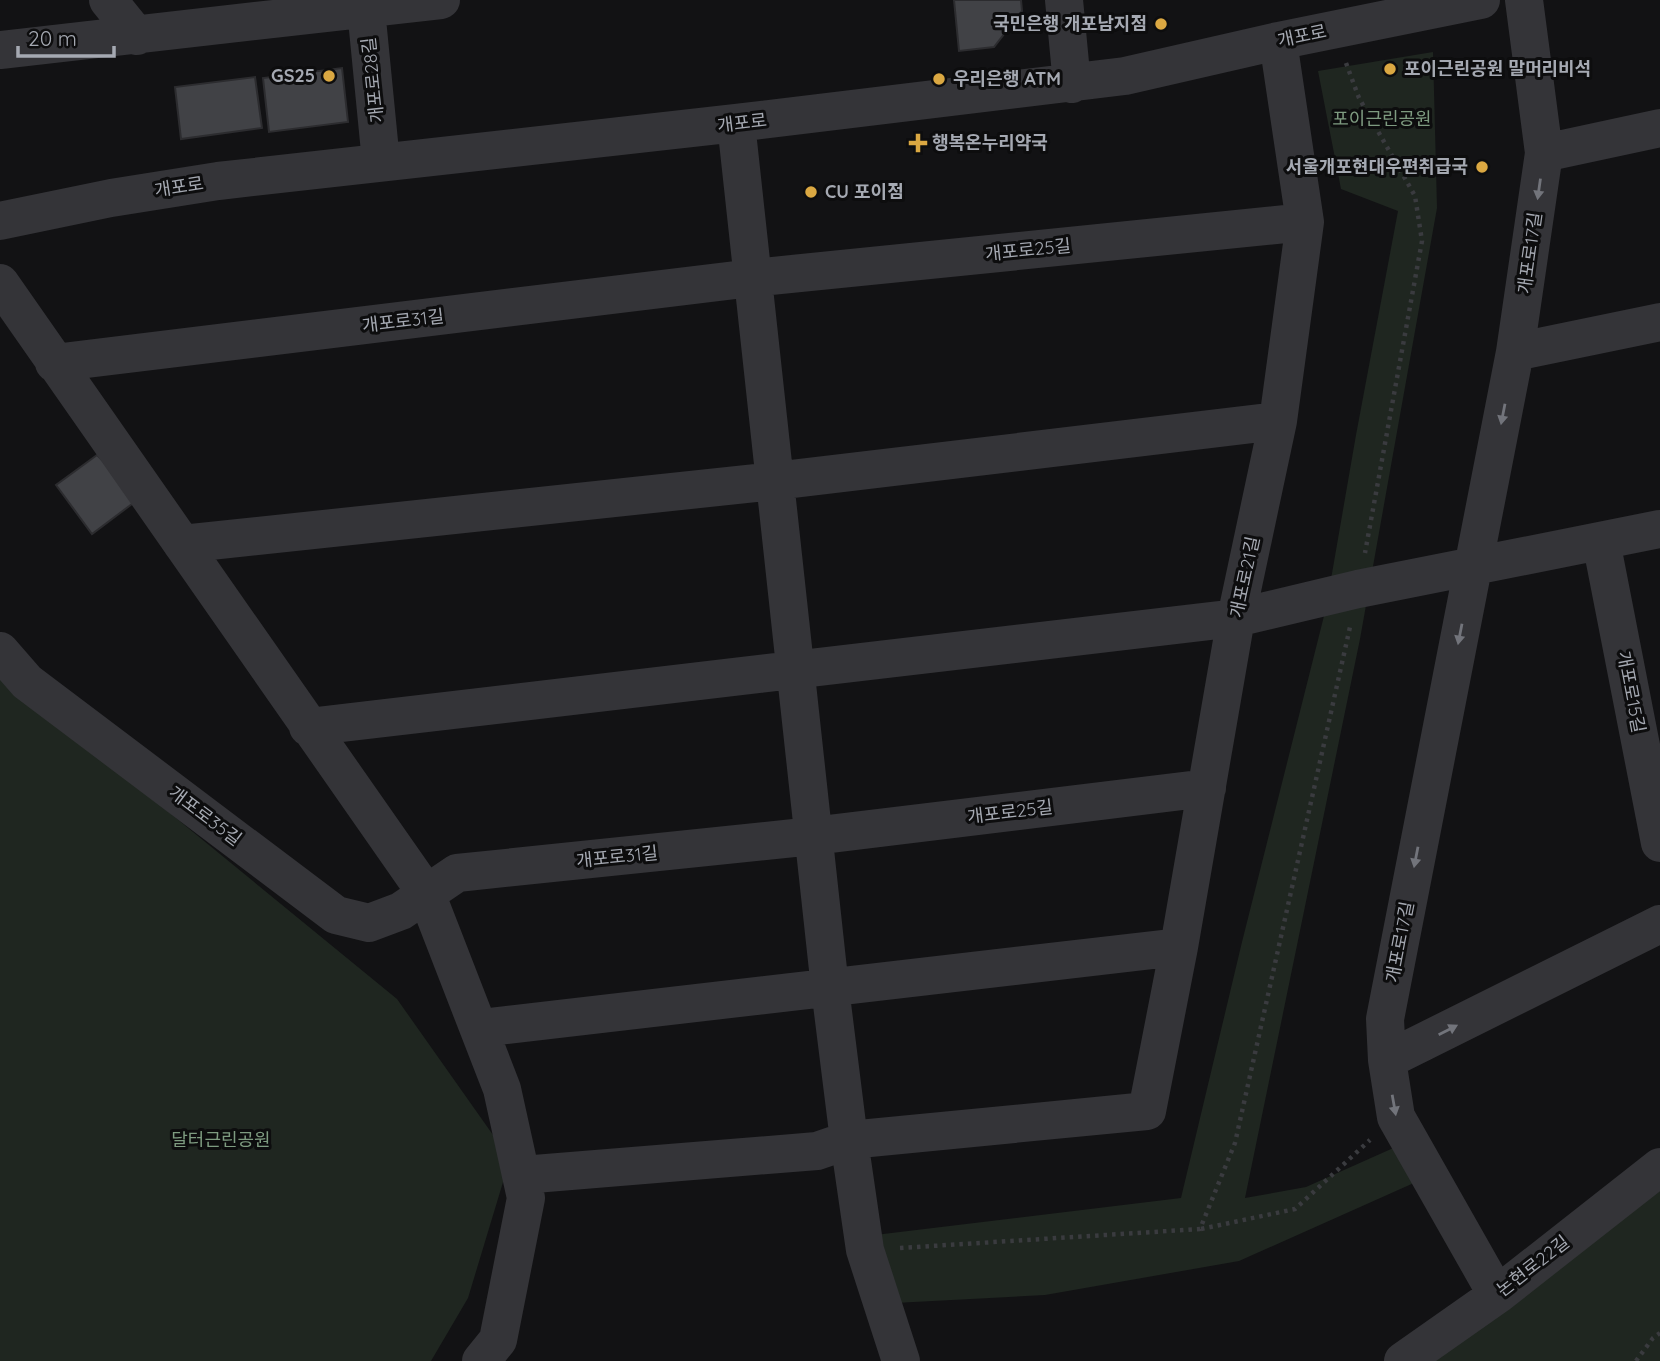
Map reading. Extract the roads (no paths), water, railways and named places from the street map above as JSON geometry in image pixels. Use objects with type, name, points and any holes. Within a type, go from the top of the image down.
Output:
[{"type":"street","points":[[108,0],[137,36]]},
{"type":"street","points":[[0,50],[137,36],[362,4],[441,0]]},
{"type":"street","points":[[1064,0],[1072,84]]},
{"type":"street","name":"개포로","points":[[0,221],[111,198],[218,181],[1072,84],[1125,76],[1278,41],[1330,15],[1481,0]]},
{"type":"street","name":"개포로17길","points":[[1497,1295],[1396,1116],[1387,1060],[1385,1019],[1515,352],[1545,153],[1524,0]]},
{"type":"street","name":"개포로28길","points":[[362,4],[381,162]]},
{"type":"street","name":"개포로21길","points":[[849,1140],[1147,1111],[1179,947],[1236,618],[1278,421],[1305,222],[1278,41]]},
{"type":"street","points":[[736,124],[813,836],[849,1140],[865,1250],[901,1361]]},
{"type":"street","points":[[1545,153],[1660,128]]},
{"type":"street","name":"개포로25길","points":[[751,278],[1305,222]]},
{"type":"street","name":"개포로31길","points":[[54,363],[751,278]]},
{"type":"street","points":[[0,283],[426,893],[502,1088],[526,1198],[498,1340],[481,1361]]},
{"type":"street","points":[[1515,352],[1660,322]]},
{"type":"street","points":[[182,544],[775,481],[1278,421]]},
{"type":"street","points":[[308,727],[1236,618],[1359,589],[1660,529]]},
{"type":"street","name":"개포로15길","points":[[1601,541],[1660,843]]},
{"type":"street","name":"개포로35길","points":[[0,651],[27,681],[336,915],[369,923],[401,911],[426,893]]},
{"type":"street","name":"개포로25길","points":[[813,836],[1207,788]]},
{"type":"street","name":"개포로31길","points":[[426,893],[457,873],[813,836]]},
{"type":"street","points":[[1387,1060],[1660,924]]},
{"type":"street","points":[[480,1028],[1179,947]]},
{"type":"street","points":[[522,1175],[817,1150],[849,1140]]},
{"type":"street","name":"논현로22길","points":[[1403,1361],[1497,1295],[1660,1167]]},
{"type":"place","name":"국민은행 개포남지점","points":[[1161,24]]},
{"type":"place","name":"포이근린공원 말머리비석","points":[[1390,69]]},
{"type":"place","name":"GS25","points":[[329,76]]},
{"type":"place","name":"우리은행 ATM","points":[[939,79]]},
{"type":"place","name":"행복온누리약국","points":[[918,143]]},
{"type":"place","name":"서울개포현대우편취급국","points":[[1482,167]]},
{"type":"place","name":"CU 포이점","points":[[811,192]]},
{"type":"park label","name":"포이근린공원","points":[[1382,119]]},
{"type":"park label","name":"달터근린공원","points":[[221,1140]]}]
